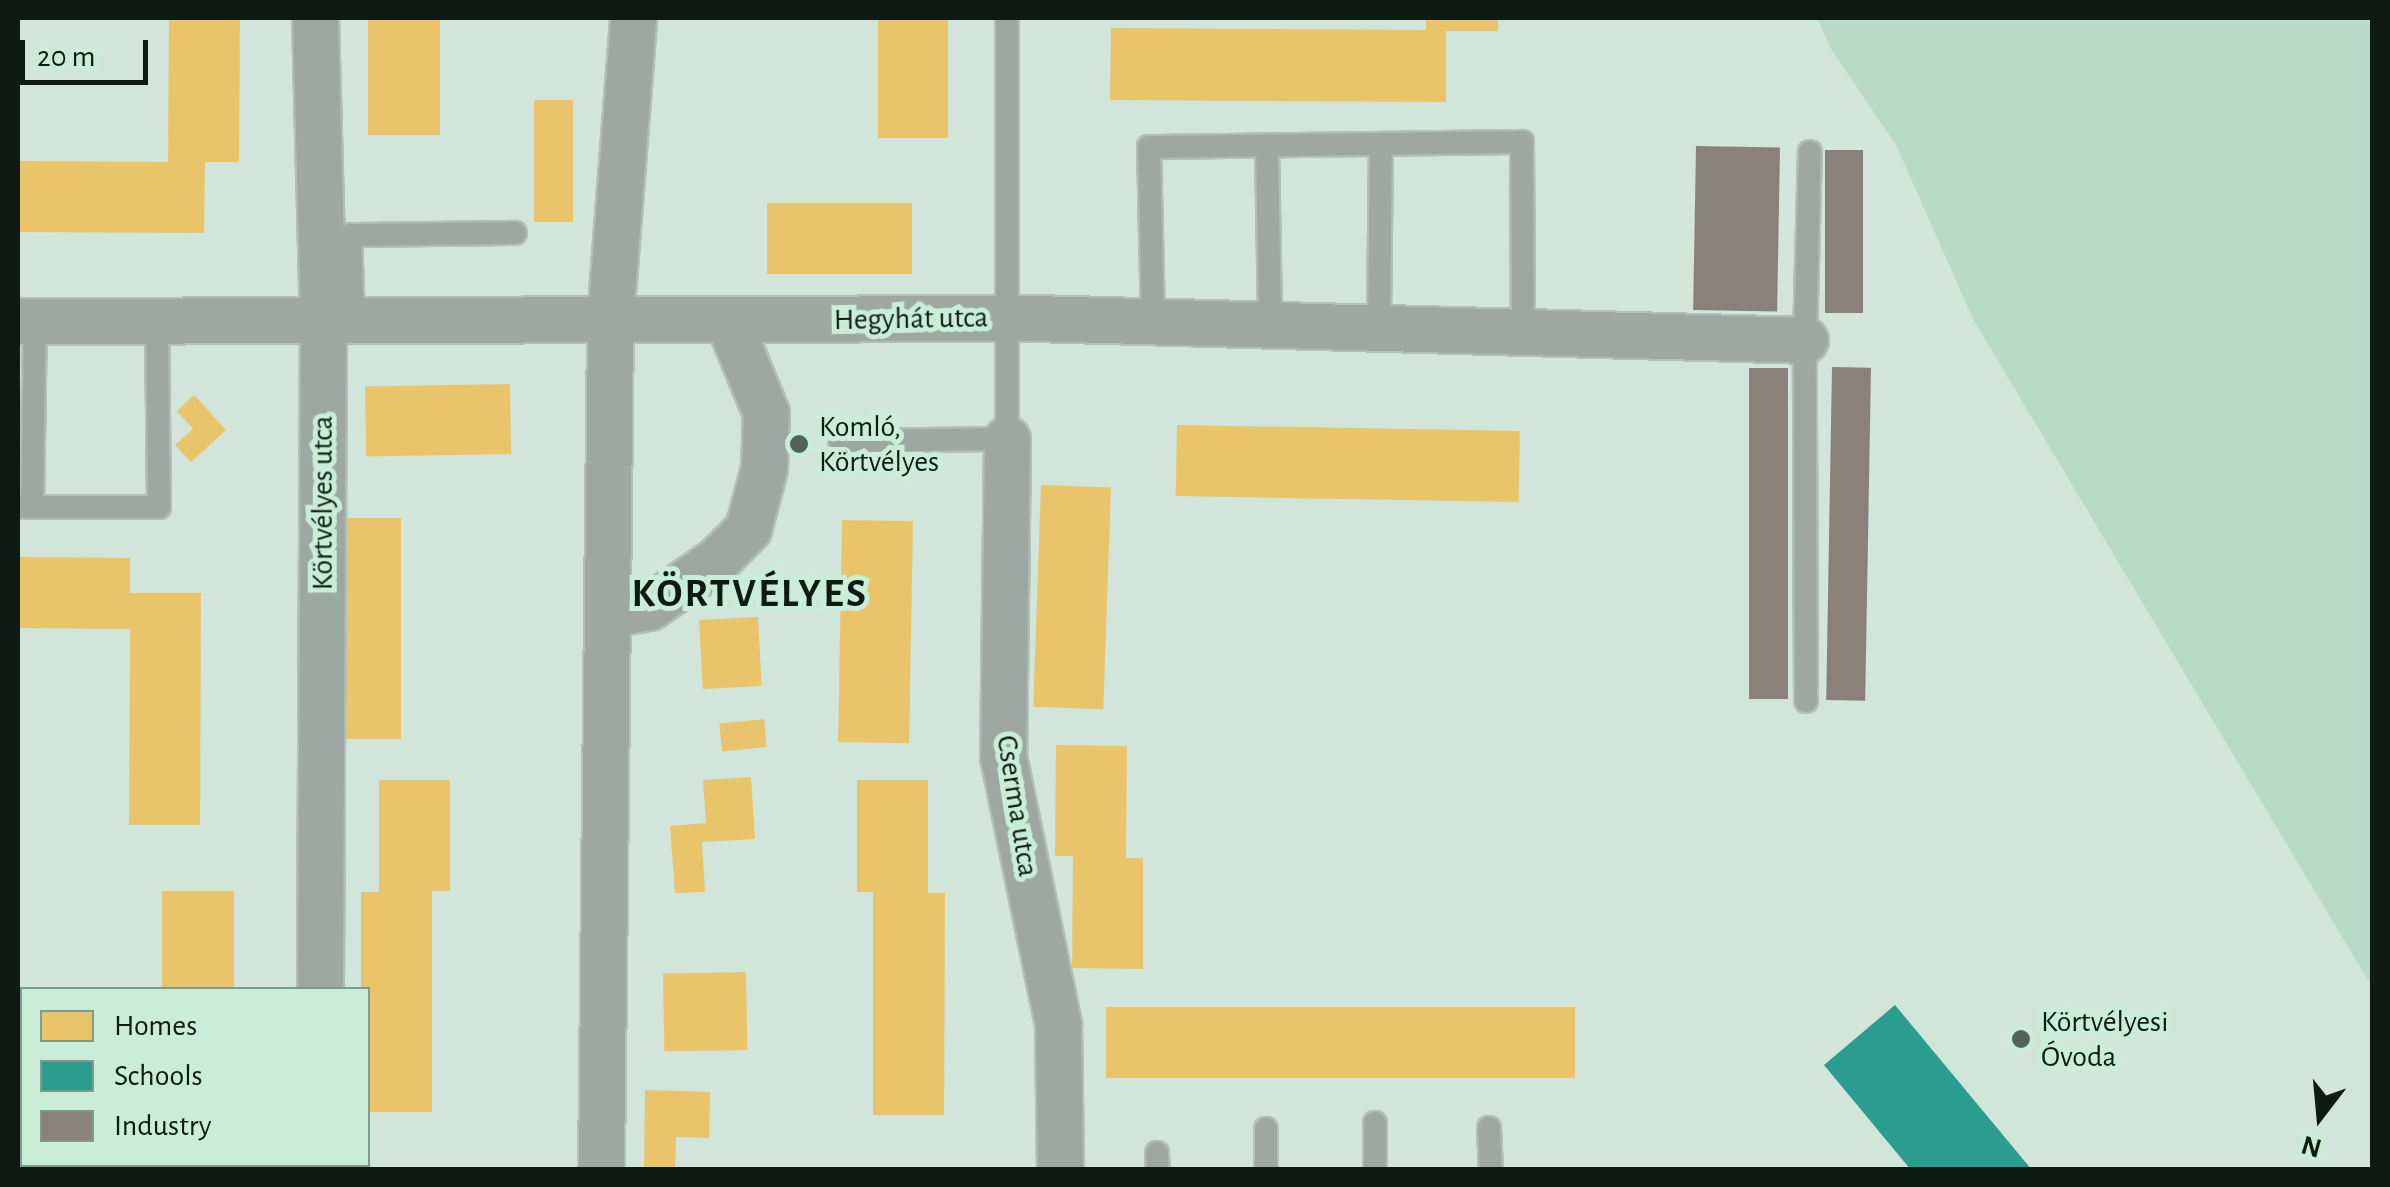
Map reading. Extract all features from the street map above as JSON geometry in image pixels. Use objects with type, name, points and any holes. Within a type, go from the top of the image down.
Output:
[{"type":"street","name":"Körtvélyes utca","points":[[315,18],[338,317],[320,987]]},
{"type":"street","points":[[602,1170],[610,319],[633,18]]},
{"type":"street","name":"Hegyhát utca","points":[[26,321],[338,317],[728,321],[1004,318],[1805,340]]},
{"type":"street","points":[[609,614],[649,606],[716,561],[748,529],[764,468],[766,413],[728,321]]},
{"type":"street","name":"Cserma utca","points":[[1007,439],[1002,756],[1058,1024],[1060,1170]]},
{"type":"lane","points":[[840,441],[1007,439],[1007,18]]},
{"type":"lane","points":[[1153,322],[1149,147],[1522,142],[1523,330]]},
{"type":"lane","points":[[1379,327],[1381,144]]},
{"type":"lane","points":[[1267,146],[1270,324]]},
{"type":"lane","points":[[1806,700],[1805,340],[1810,152]]},
{"type":"lane","points":[[338,317],[350,235],[515,233]]},
{"type":"lane","points":[[26,321],[25,507],[159,506],[157,319]]},
{"type":"lane","points":[[1375,1123],[1375,1170]]},
{"type":"lane","points":[[1266,1128],[1266,1170]]},
{"type":"lane","points":[[1489,1128],[1490,1170]]},
{"type":"green space","points":[[1817,18],[2372,18],[2372,987],[1973,319],[1896,145],[1831,49]]},
{"type":"building: Homes","points":[[169,18],[240,18],[239,162],[205,162],[204,233],[18,232],[18,161],[168,162]]},
{"type":"building: Homes","points":[[368,18],[440,18],[440,135],[368,135]]},
{"type":"building: Homes","points":[[878,18],[948,18],[948,138],[878,138]]},
{"type":"building: Homes","points":[[1426,18],[1498,18],[1498,31],[1446,31],[1446,102],[1110,100],[1111,28],[1426,30]]},
{"type":"building: Homes","points":[[534,100],[573,100],[573,222],[534,222]]},
{"type":"building: Homes","points":[[767,203],[912,203],[912,274],[767,274]]},
{"type":"building: Homes","points":[[510,384],[511,454],[366,457],[365,387]]},
{"type":"building: Homes","points":[[194,395],[226,430],[191,462],[175,445],[193,429],[177,411]]},
{"type":"building: Homes","points":[[1177,425],[1520,431],[1519,502],[1176,496]]},
{"type":"building: Homes","points":[[1041,485],[1111,487],[1103,709],[1033,707]]},
{"type":"building: Homes","points":[[330,518],[401,518],[401,739],[330,739]]},
{"type":"building: Homes","points":[[842,520],[913,521],[909,743],[838,742]]},
{"type":"building: Homes","points":[[18,557],[130,558],[130,593],[201,593],[200,825],[129,825],[130,629],[18,628]]},
{"type":"building: Homes","points":[[758,617],[762,686],[703,689],[699,620]]},
{"type":"building: Homes","points":[[764,719],[767,747],[722,752],[719,724]]},
{"type":"building: Homes","points":[[1056,745],[1127,746],[1126,858],[1143,858],[1143,969],[1072,968],[1073,856],[1055,856]]},
{"type":"building: Homes","points":[[751,777],[755,839],[702,842],[705,892],[675,893],[670,826],[706,823],[703,780]]},
{"type":"building: Homes","points":[[379,780],[450,780],[450,891],[432,891],[432,1112],[370,1112],[370,987],[361,987],[361,892],[379,892]]},
{"type":"building: Homes","points":[[857,780],[928,780],[928,893],[945,893],[944,1115],[873,1115],[873,892],[857,892]]},
{"type":"building: Homes","points":[[162,891],[234,891],[234,987],[162,987]]},
{"type":"building: Homes","points":[[746,972],[747,1050],[664,1051],[663,973]]},
{"type":"building: Homes","points":[[1106,1007],[1575,1007],[1575,1078],[1106,1078]]},
{"type":"building: Homes","points":[[645,1090],[710,1092],[709,1138],[676,1137],[675,1170],[644,1170]]},
{"type":"building: Homes","points":[[18,1137],[20,1167],[198,1167],[198,1170],[18,1170]]},
{"type":"building: Schools","points":[[1895,1005],[2032,1170],[1911,1170],[1824,1065]]},
{"type":"building: Industry","points":[[1696,146],[1780,147],[1777,311],[1693,310]]},
{"type":"building: Industry","points":[[1825,150],[1863,150],[1863,313],[1825,313]]},
{"type":"building: Industry","points":[[1832,367],[1871,368],[1865,701],[1826,700]]},
{"type":"building: Industry","points":[[1749,368],[1788,368],[1788,699],[1749,699]]},
{"type":"place","name":"Komló, Körtvélyes","points":[[799,444]]},
{"type":"place","name":"Körtvélyesi Óvoda","points":[[2021,1039]]},
{"type":"district","name":"KÖRTVÉLYES","points":[[750,594]]}]
